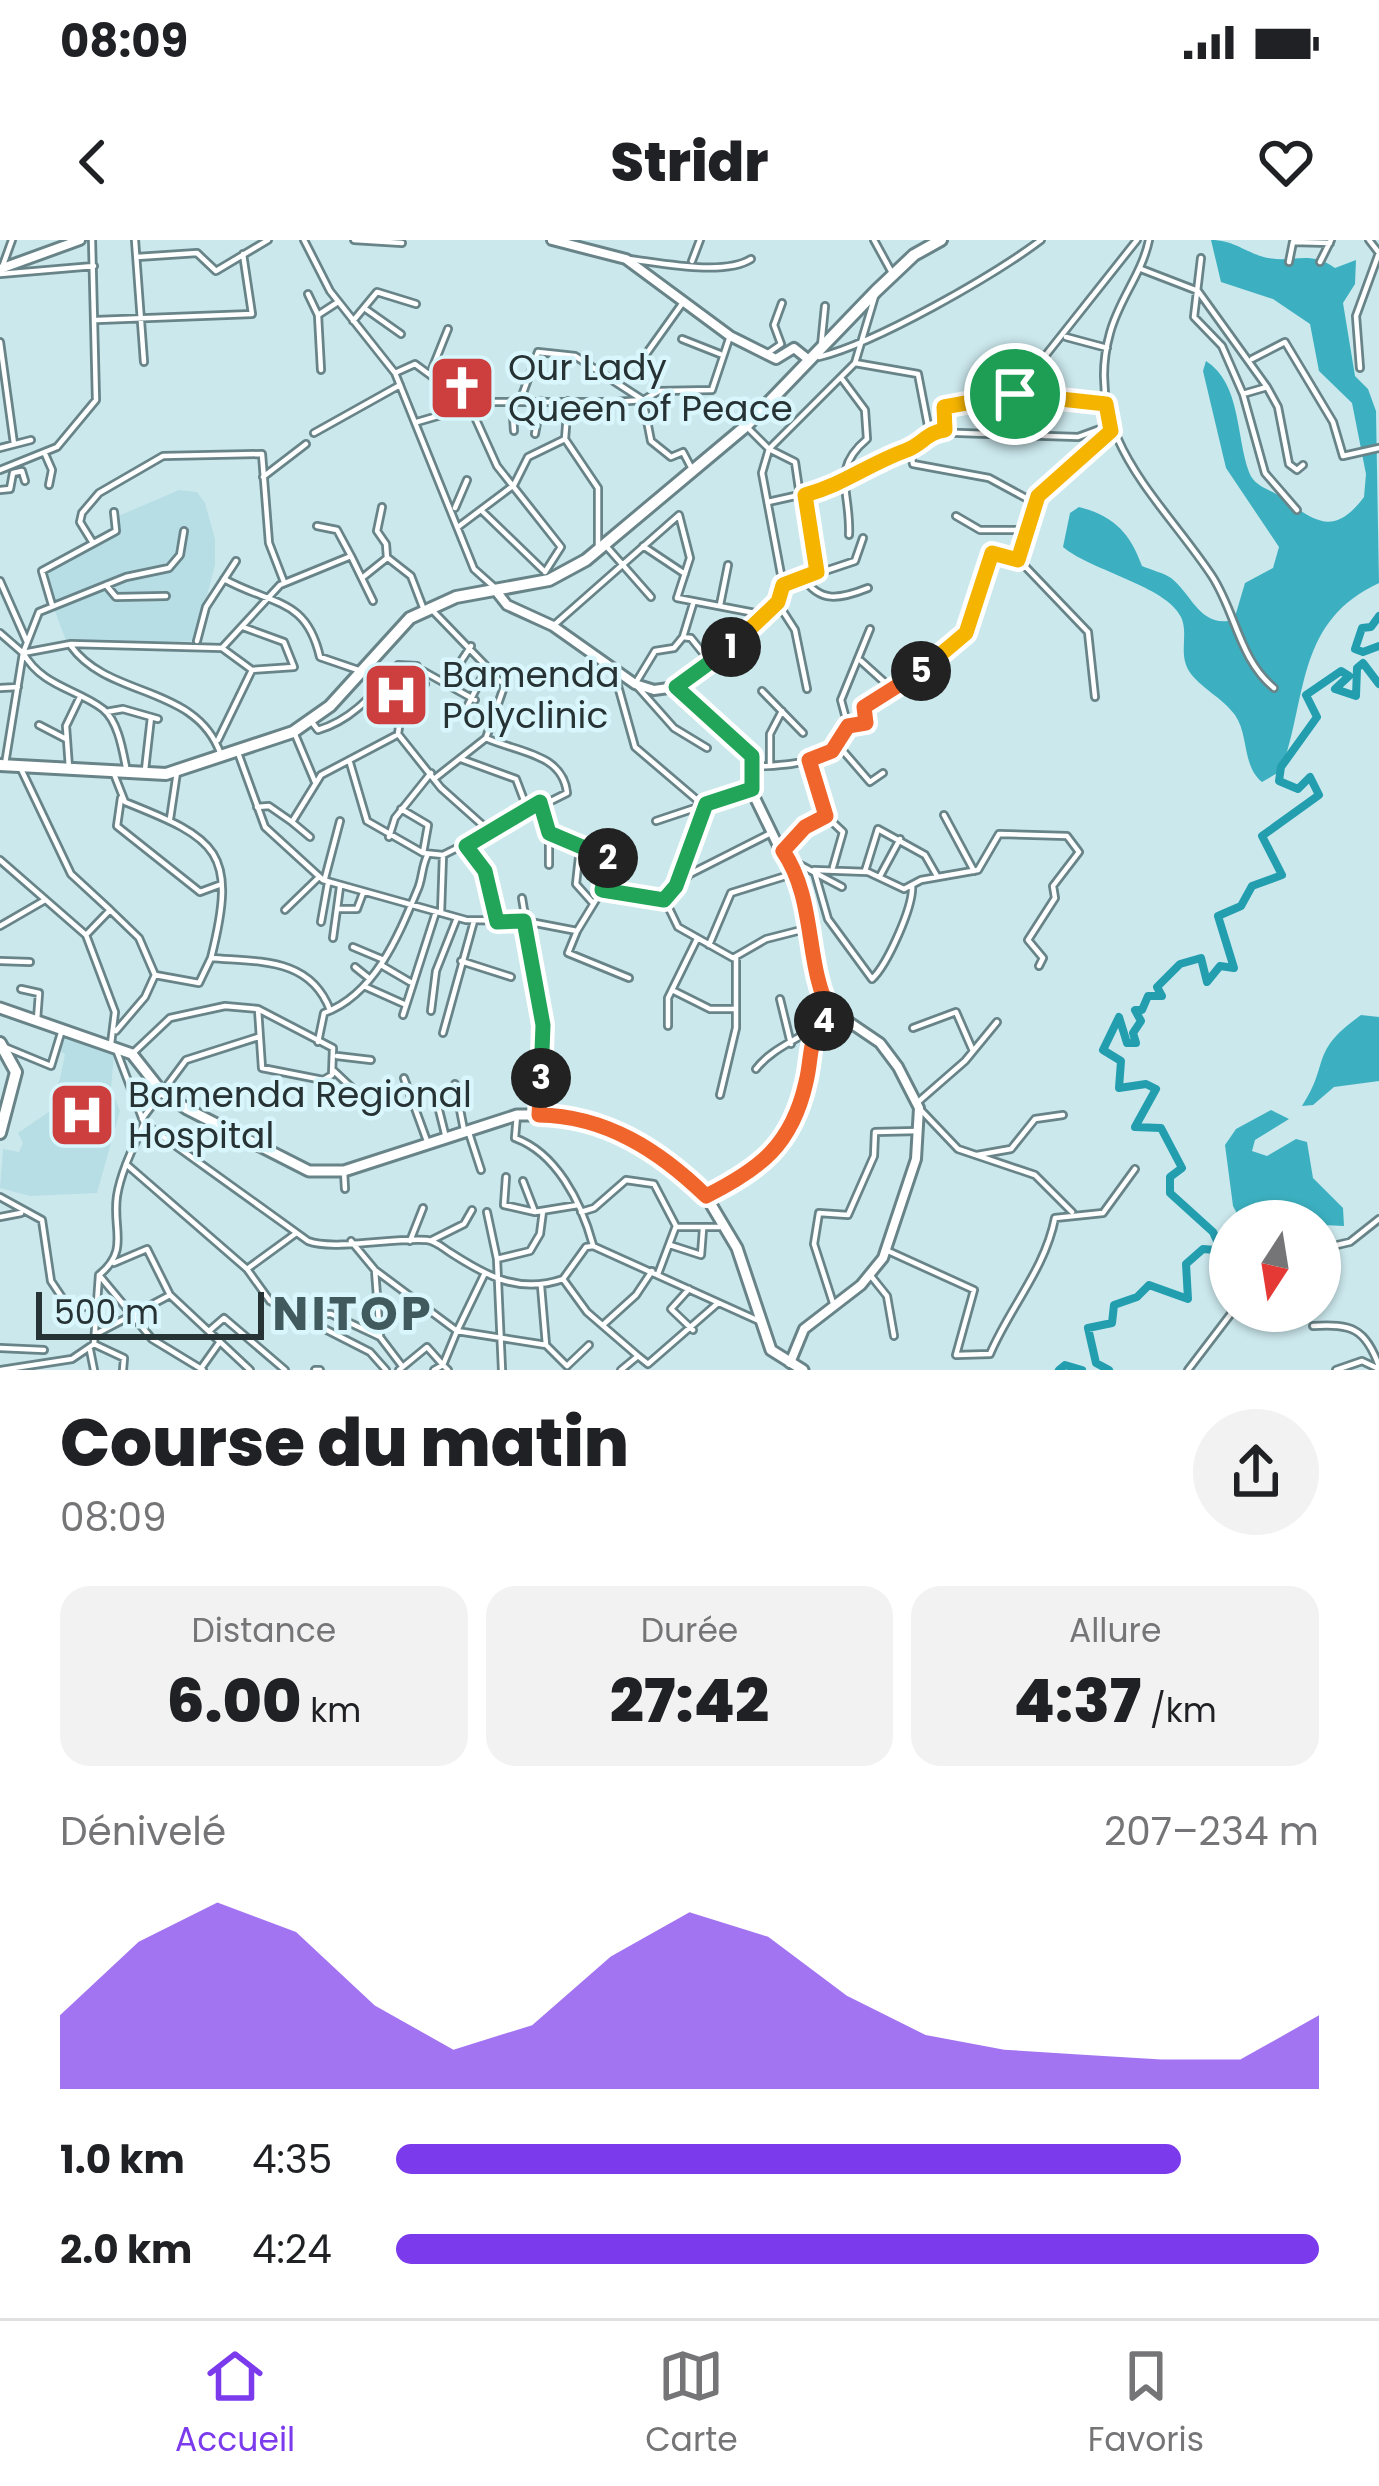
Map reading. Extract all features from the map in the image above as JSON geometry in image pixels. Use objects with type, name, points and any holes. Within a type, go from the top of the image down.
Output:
[{"type":"highway","points":[[3,765],[128,775],[177,772],[218,748],[237,750],[293,732],[311,721],[396,629],[428,609],[547,576],[601,548],[746,426],[876,291],[914,255],[940,240]]},
{"type":"highway","points":[[0,1133],[16,1066],[2,1045]]},
{"type":"main road","points":[[0,1008],[132,1054],[161,1092],[290,1165],[332,1174],[517,1115],[576,1118],[645,1146],[706,1196],[747,1274],[771,1350],[803,1370]]},
{"type":"street","points":[[0,271],[12,240]]},
{"type":"street","points":[[0,271],[55,244],[80,240]]},
{"type":"street","points":[[0,470],[45,454],[96,400],[92,240]]},
{"type":"street","points":[[135,240],[144,362]]},
{"type":"street","points":[[137,257],[197,253],[216,271],[268,240]]},
{"type":"street","points":[[304,240],[338,302],[395,373],[474,569],[507,605],[553,626],[613,668],[635,684],[674,728],[707,748]]},
{"type":"street","points":[[354,240],[402,243]]},
{"type":"street","points":[[552,240],[639,263],[692,262],[721,270],[751,259]]},
{"type":"street","points":[[692,262],[700,240]]},
{"type":"street","points":[[874,240],[894,276]]},
{"type":"street","points":[[639,263],[730,337],[778,358],[794,348],[810,361],[939,303],[1041,240]]},
{"type":"street","points":[[1015,394],[1137,240]]},
{"type":"street","points":[[1149,240],[1142,269],[1119,306],[1107,348],[1110,428],[1209,572],[1254,669],[1274,688]]},
{"type":"street","points":[[1360,368],[1356,316],[1379,253],[1369,240]]},
{"type":"street","points":[[1289,262],[1293,242],[1331,242],[1320,262]]},
{"type":"street","points":[[96,320],[252,314],[243,254]]},
{"type":"street","points":[[1202,258],[1194,317],[1222,346],[1243,394],[1259,461],[1273,487],[1297,510]]},
{"type":"street","points":[[0,271],[94,266]]},
{"type":"street","points":[[1142,269],[1198,291],[1252,359],[1278,407],[1289,464],[1297,470],[1303,465]]},
{"type":"street","points":[[635,684],[654,690],[676,687],[751,632],[778,602],[783,585],[762,473],[769,448],[855,363],[876,291]]},
{"type":"street","points":[[353,321],[367,310],[376,292],[416,304]]},
{"type":"street","points":[[308,294],[318,315],[321,370]]},
{"type":"street","points":[[644,357],[684,301]]},
{"type":"street","points":[[318,315],[338,302]]},
{"type":"street","points":[[766,355],[781,344],[774,325],[782,303]]},
{"type":"street","points":[[823,348],[818,340],[825,306]]},
{"type":"street","points":[[367,310],[401,334]]},
{"type":"street","points":[[430,374],[448,329]]},
{"type":"street","points":[[1063,336],[1107,348]]},
{"type":"street","points":[[417,422],[465,404],[643,400],[658,391],[712,390],[730,337]]},
{"type":"street","points":[[682,339],[723,355]]},
{"type":"street","points":[[0,342],[14,444]]},
{"type":"street","points":[[1252,359],[1285,343],[1333,422],[1343,456],[1379,448]]},
{"type":"street","points":[[514,431],[516,401],[544,350],[575,356],[643,400],[651,441],[671,457],[683,452],[693,471]]},
{"type":"street","points":[[395,373],[413,363],[465,404],[496,466],[562,549],[547,576],[483,512]]},
{"type":"street","points":[[855,363],[918,374],[931,432]]},
{"type":"street","points":[[841,378],[865,410],[867,437],[847,455],[844,485],[849,535]]},
{"type":"street","points":[[314,433],[400,385]]},
{"type":"street","points":[[1243,394],[1267,387]]},
{"type":"street","points":[[945,430],[944,407],[1015,394],[1106,404]]},
{"type":"street","points":[[535,434],[541,401]]},
{"type":"street","points":[[568,401],[565,439],[598,488],[601,548],[624,563],[651,597]]},
{"type":"street","points":[[746,426],[769,448],[796,462],[817,572]]},
{"type":"street","points":[[768,502],[844,485],[884,455],[910,449],[931,432],[1059,437],[1110,428]]},
{"type":"street","points":[[1018,560],[1034,503],[1110,428]]},
{"type":"street","points":[[458,527],[514,485],[528,458],[565,439]]},
{"type":"street","points":[[0,448],[31,440]]},
{"type":"street","points":[[262,478],[306,444]]},
{"type":"street","points":[[910,449],[914,464],[988,478],[1034,503]]},
{"type":"street","points":[[45,454],[52,470],[49,485]]},
{"type":"street","points":[[93,543],[80,522],[82,513],[99,493],[163,456],[262,454],[269,543],[285,583]]},
{"type":"street","points":[[0,490],[10,489],[13,473],[22,471],[25,481]]},
{"type":"street","points":[[454,511],[467,480]]},
{"type":"street","points":[[362,578],[387,558],[388,548],[377,531],[382,507]]},
{"type":"street","points":[[52,605],[42,571],[116,531],[114,512]]},
{"type":"street","points":[[553,626],[675,515],[682,517],[691,554],[677,598],[754,613],[751,632]]},
{"type":"street","points":[[956,516],[980,530],[1026,530]]},
{"type":"street","points":[[317,526],[337,530],[373,602]]},
{"type":"street","points":[[3,765],[34,616],[106,585],[169,568],[180,555],[184,531]]},
{"type":"street","points":[[783,585],[857,559],[862,538]]},
{"type":"street","points":[[644,546],[685,574]]},
{"type":"street","points":[[848,726],[866,723],[864,707],[947,654],[966,633],[994,551],[1018,560],[1088,632],[1095,697]]},
{"type":"street","points":[[223,648],[285,583],[351,556]]},
{"type":"street","points":[[387,558],[411,576],[428,609],[472,646],[488,674],[506,684],[486,738],[432,776],[401,809],[388,837]]},
{"type":"street","points":[[197,644],[206,607],[236,561]]},
{"type":"street","points":[[720,605],[728,565]]},
{"type":"street","points":[[802,576],[814,592],[830,598],[868,588]]},
{"type":"street","points":[[224,579],[293,608],[308,620],[320,656],[358,670]]},
{"type":"street","points":[[0,581],[27,642]]},
{"type":"street","points":[[106,585],[116,597],[166,596]]},
{"type":"street","points":[[778,602],[795,630],[807,689]]},
{"type":"street","points":[[635,684],[655,650],[674,648],[683,637],[693,604]]},
{"type":"street","points":[[23,653],[70,644],[197,644],[223,648],[252,670],[293,667],[294,656],[271,634],[243,627]]},
{"type":"street","points":[[753,767],[809,760],[838,745],[848,726],[841,700],[870,629]]},
{"type":"street","points":[[0,633],[46,680],[79,699],[105,710],[154,718],[145,775]]},
{"type":"street","points":[[683,637],[691,638],[712,663]]},
{"type":"street","points":[[70,644],[107,676],[142,687],[198,718],[218,748]]},
{"type":"street","points":[[446,684],[472,646]]},
{"type":"street","points":[[860,660],[892,689]]},
{"type":"street","points":[[311,721],[318,730],[358,710],[402,662],[475,700]]},
{"type":"street","points":[[613,668],[635,747],[704,805]]},
{"type":"street","points":[[218,748],[252,670]]},
{"type":"street","points":[[423,671],[425,684],[400,720],[398,734],[432,776],[488,829]]},
{"type":"street","points":[[464,715],[488,674]]},
{"type":"street","points":[[384,681],[415,701]]},
{"type":"street","points":[[0,688],[18,687]]},
{"type":"street","points":[[676,687],[749,752],[752,789],[795,873],[813,927],[823,996],[831,1014],[880,1043],[918,1106],[945,1139],[974,1157],[1034,1174],[1073,1214]]},
{"type":"street","points":[[762,691],[802,733]]},
{"type":"street","points":[[70,770],[66,739],[79,699]]},
{"type":"street","points":[[105,710],[117,732],[128,775]]},
{"type":"street","points":[[770,766],[770,734],[782,711]]},
{"type":"street","points":[[39,725],[66,739]]},
{"type":"street","points":[[293,732],[315,782]]},
{"type":"street","points":[[292,822],[315,782],[398,734]]},
{"type":"street","points":[[350,763],[365,818],[388,837],[425,854],[443,855],[527,808],[567,793],[556,768],[542,757],[486,738]]},
{"type":"street","points":[[838,745],[870,782],[883,773]]},
{"type":"street","points":[[237,750],[271,833],[291,845],[323,880],[474,922],[524,921],[577,931]]},
{"type":"street","points":[[458,758],[516,779],[527,808]]},
{"type":"street","points":[[809,760],[826,816],[843,832],[833,867]]},
{"type":"street","points":[[20,766],[71,874],[139,938],[155,975],[145,997],[116,1031]]},
{"type":"street","points":[[170,821],[177,772]]},
{"type":"street","points":[[114,774],[121,797],[117,826],[200,892],[219,886]]},
{"type":"street","points":[[656,821],[752,789]]},
{"type":"street","points":[[121,797],[200,834],[211,846],[219,886],[212,958],[199,983],[155,975]]},
{"type":"street","points":[[540,802],[549,833],[549,865]]},
{"type":"street","points":[[676,886],[704,805]]},
{"type":"street","points":[[257,807],[269,806],[310,837]]},
{"type":"street","points":[[318,1042],[324,1012],[348,1003],[367,982],[411,904],[428,825],[401,809]]},
{"type":"street","points":[[944,814],[974,872]]},
{"type":"street","points":[[786,855],[805,827],[826,816]]},
{"type":"street","points":[[285,910],[323,880],[331,867],[340,821]]},
{"type":"street","points":[[865,871],[873,832],[901,838],[925,855],[937,876]]},
{"type":"street","points":[[549,833],[608,859]]},
{"type":"street","points":[[664,900],[690,874],[771,833]]},
{"type":"street","points":[[610,834],[602,890],[568,953],[629,978]]},
{"type":"street","points":[[974,872],[999,834],[1062,834],[1079,847],[1053,886],[1055,898],[1028,940],[1041,953],[1039,966]]},
{"type":"street","points":[[880,876],[901,838]]},
{"type":"street","points":[[466,846],[485,871],[497,922]]},
{"type":"street","points":[[581,846],[576,884],[592,902]]},
{"type":"street","points":[[403,1015],[410,982],[439,912],[443,855]]},
{"type":"street","points":[[786,855],[842,887]]},
{"type":"street","points":[[0,860],[86,935],[115,1012],[113,1045],[143,1121],[295,1234],[317,1245],[432,1240],[464,1224],[472,1210]]},
{"type":"street","points":[[814,872],[833,867],[865,871],[899,889],[937,876],[974,872]]},
{"type":"street","points":[[814,872],[828,919],[872,979],[889,957],[910,908],[912,885]]},
{"type":"street","points":[[710,945],[731,893],[795,873]]},
{"type":"street","points":[[321,922],[323,880]]},
{"type":"street","points":[[333,938],[340,887]]},
{"type":"street","points":[[602,890],[664,900]]},
{"type":"street","points":[[338,908],[357,909],[363,893]]},
{"type":"street","points":[[522,898],[543,1025],[539,1115]]},
{"type":"street","points":[[0,926],[45,900]]},
{"type":"street","points":[[664,900],[679,927],[736,958]]},
{"type":"street","points":[[86,935],[110,910]]},
{"type":"street","points":[[430,1011],[439,960],[457,918]]},
{"type":"street","points":[[442,1033],[474,922]]},
{"type":"street","points":[[736,958],[766,939],[813,927]]},
{"type":"street","points":[[668,1026],[671,990],[698,939]]},
{"type":"street","points":[[352,947],[410,982]]},
{"type":"street","points":[[212,958],[285,965],[321,990],[330,1010]]},
{"type":"street","points":[[719,1095],[736,1009],[736,958]]},
{"type":"street","points":[[461,961],[511,976]]},
{"type":"street","points":[[0,962],[30,962]]},
{"type":"street","points":[[355,967],[367,982],[404,1004]]},
{"type":"street","points":[[21,988],[39,993],[37,1020]]},
{"type":"street","points":[[671,990],[710,1009],[736,1009]]},
{"type":"street","points":[[780,1000],[791,1044]]},
{"type":"street","points":[[132,1054],[170,1018],[225,1006],[258,1009],[334,1048],[334,1071],[323,1079],[262,1068],[258,1009]]},
{"type":"street","points":[[914,1028],[956,1012],[973,1052]]},
{"type":"street","points":[[756,1070],[770,1054],[813,1033],[831,1014]]},
{"type":"street","points":[[790,1363],[804,1329],[870,1275],[886,1250],[911,1180],[918,1106],[997,1022]]},
{"type":"street","points":[[2,1045],[51,1066],[62,1028]]},
{"type":"street","points":[[706,1196],[776,1153],[806,1084],[813,1033]]},
{"type":"street","points":[[112,1264],[120,1244],[116,1203],[127,1164],[143,1121],[161,1092],[186,1060],[258,1037]]},
{"type":"street","points":[[337,1056],[370,1060]]},
{"type":"street","points":[[334,1071],[352,1088]]},
{"type":"street","points":[[404,1078],[427,1141]]},
{"type":"street","points":[[0,1083],[14,1088]]},
{"type":"street","points":[[455,1084],[481,1170]]},
{"type":"street","points":[[438,1106],[446,1134]]},
{"type":"street","points":[[517,1115],[517,1140],[539,1148],[580,1208],[593,1246]]},
{"type":"street","points":[[974,1157],[1011,1149],[1036,1119],[1063,1115]]},
{"type":"street","points":[[834,1305],[814,1244],[819,1214],[848,1215],[874,1156],[874,1132],[918,1131]]},
{"type":"street","points":[[127,1164],[247,1269],[270,1301],[370,1352],[386,1370]]},
{"type":"street","points":[[886,1250],[974,1290],[956,1354],[979,1357],[992,1353],[995,1336],[1044,1262],[1055,1218],[1103,1213],[1135,1169]]},
{"type":"street","points":[[344,1171],[345,1189]]},
{"type":"street","points":[[506,1177],[504,1205],[539,1212],[580,1208],[626,1180],[640,1178],[661,1190],[676,1226],[670,1245],[636,1295],[604,1324]]},
{"type":"street","points":[[497,1259],[530,1251],[540,1234],[539,1212],[523,1181]]},
{"type":"street","points":[[0,1197],[45,1225],[51,1281],[71,1310],[94,1304]]},
{"type":"street","points":[[410,1241],[423,1208]]},
{"type":"street","points":[[487,1212],[502,1281],[502,1370]]},
{"type":"street","points":[[0,1217],[21,1213]]},
{"type":"street","points":[[1341,1243],[1353,1240],[1379,1219]]},
{"type":"street","points":[[676,1226],[725,1226]]},
{"type":"street","points":[[670,1245],[700,1256],[703,1229]]},
{"type":"street","points":[[247,1269],[295,1234]]},
{"type":"street","points":[[432,1240],[502,1281],[542,1286],[562,1279],[586,1247],[593,1246],[759,1321]]},
{"type":"street","points":[[351,1241],[375,1270],[457,1331],[546,1346],[567,1366],[589,1345]]},
{"type":"street","points":[[94,1370],[99,1275],[147,1249],[170,1295],[250,1370]]},
{"type":"street","points":[[375,1270],[380,1336],[400,1368],[425,1347],[446,1368]]},
{"type":"street","points":[[446,1368],[457,1331],[485,1273]]},
{"type":"street","points":[[99,1275],[155,1342],[202,1369],[219,1342]]},
{"type":"street","points":[[870,1275],[887,1296],[894,1336]]},
{"type":"street","points":[[562,1279],[587,1312],[648,1364],[718,1303]]},
{"type":"street","points":[[542,1286],[546,1346]]},
{"type":"street","points":[[689,1289],[671,1309],[692,1330]]},
{"type":"street","points":[[94,1334],[170,1295]]},
{"type":"street","points":[[317,1329],[327,1313],[380,1336]]},
{"type":"street","points":[[207,1333],[224,1318],[285,1370]]},
{"type":"street","points":[[1341,1324],[1367,1337],[1379,1368]]},
{"type":"street","points":[[1188,1370],[1217,1332]]},
{"type":"street","points":[[1,1370],[72,1359],[92,1347],[124,1358],[123,1370]]},
{"type":"street","points":[[0,1348],[44,1349]]},
{"type":"street","points":[[621,1370],[638,1357]]},
{"type":"street","points":[[72,1359],[72,1370]]},
{"type":"street","points":[[1336,1370],[1362,1361],[1379,1368]]},
{"type":"street","points":[[434,1370],[446,1368]]},
{"type":"shaded area","points":[[1211,240],[1268,258],[1310,258],[1335,268],[1356,260],[1355,284],[1343,303],[1355,376],[1368,389],[1376,411],[1379,583],[1352,599],[1318,640],[1281,771],[1262,782],[1251,768],[1235,715],[1189,671],[1183,623],[1173,606],[1063,547],[1070,513],[1079,507],[1102,515],[1132,544],[1142,566],[1171,578],[1204,615],[1234,620],[1245,583],[1273,568],[1279,547],[1226,468],[1203,371],[1206,361],[1232,397],[1245,458],[1257,484],[1321,521],[1341,518],[1364,497],[1366,474],[1352,403],[1319,371],[1310,324],[1273,299],[1221,282]]},
{"type":"shaded area","points":[[179,490],[197,492],[215,539],[215,565],[195,641],[68,646],[44,582],[47,571],[119,532],[116,517]]},
{"type":"shaded area","points":[[1361,1015],[1379,1017],[1379,1081],[1334,1087],[1313,1105],[1302,1106],[1327,1049]]},
{"type":"shaded area","name":"Bamenda Regional Hospital","points":[[64,1032],[114,1054],[111,1088],[120,1111],[97,1193],[30,1196],[0,1188],[3,1149],[19,1152],[23,1143],[18,1133],[53,1109],[49,1103],[60,1079],[65,1054],[58,1050]]},
{"type":"shaded area","points":[[1271,1110],[1289,1119],[1255,1140],[1252,1151],[1267,1156],[1296,1139],[1307,1142],[1313,1178],[1335,1200],[1232,1200],[1225,1145],[1236,1129]]},
{"type":"waterway","points":[[1379,616],[1371,627],[1362,628],[1355,649],[1363,652],[1379,646]]},
{"type":"waterway","points":[[1109,1370],[1096,1363],[1088,1328],[1112,1323],[1114,1305],[1137,1297],[1149,1285],[1188,1299],[1186,1264],[1203,1249],[1215,1250],[1218,1243],[1213,1232],[1170,1193],[1170,1177],[1182,1168],[1161,1128],[1135,1127],[1156,1089],[1146,1084],[1119,1088],[1121,1061],[1103,1050],[1119,1017],[1127,1043],[1136,1043],[1133,1033],[1141,1021],[1135,1010],[1142,1010],[1148,996],[1162,996],[1157,987],[1180,964],[1201,958],[1207,982],[1220,966],[1234,968],[1218,916],[1241,906],[1252,886],[1282,875],[1262,836],[1319,795],[1310,777],[1298,789],[1279,781],[1281,767],[1317,717],[1306,695],[1341,671],[1349,676],[1335,689],[1356,696],[1357,668],[1363,663],[1379,684]]},
{"type":"waterway","points":[[1059,1370],[1065,1365],[1082,1370]]},
{"type":"place","name":"Our Lady Queen of Peace","points":[[462,388]]},
{"type":"place","name":"Bamenda Polyclinic","points":[[396,695]]},
{"type":"place","name":"Bamenda Regional Hospital","points":[[82,1115]]},
{"type":"district","name":"NITOP","points":[[353,1313]]},
{"type":"route","points":[[1015,394],[1106,404],[1111,431],[1038,496],[1018,560],[992,553],[974,617],[953,648],[864,707],[866,723],[848,726],[832,751],[809,760],[826,816],[805,827],[798,840],[783,851],[813,927],[823,996],[831,1014],[813,1033],[806,1084],[776,1153],[751,1173],[706,1196],[674,1164],[645,1146],[576,1118],[539,1115],[543,1025],[524,921],[497,922],[485,871],[466,846],[540,802],[549,833],[566,836],[608,859],[602,890],[653,901],[668,898],[706,804],[752,789],[752,756],[676,687],[751,632],[778,602],[783,585],[817,572],[805,495],[844,485],[884,455],[910,449],[931,432],[945,430],[944,407],[1015,394]]}]
